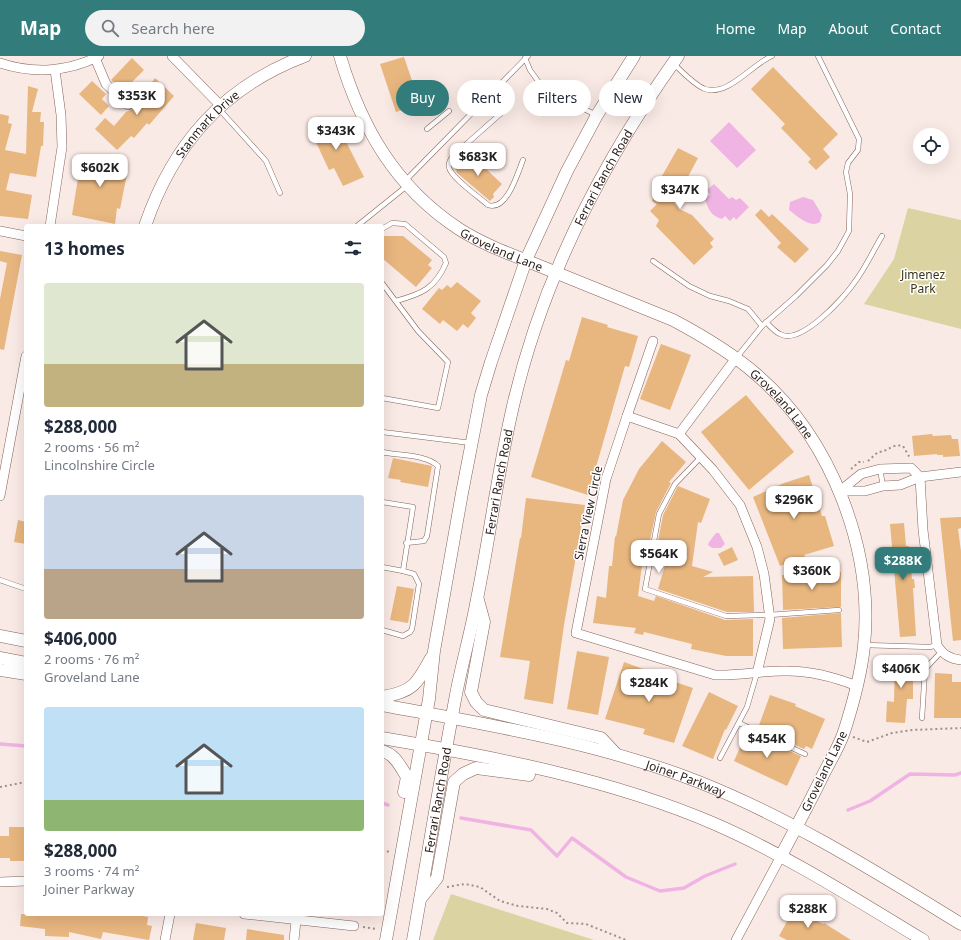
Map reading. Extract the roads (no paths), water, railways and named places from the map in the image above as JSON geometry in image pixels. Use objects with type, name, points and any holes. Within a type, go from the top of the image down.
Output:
[{"type":"main road","name":"Stanmark Drive","points":[[146,224],[153,204],[173,162],[187,142],[219,106],[258,78],[305,56]]},
{"type":"main road","name":"Groveland Lane","points":[[340,56],[360,115],[372,136],[406,184],[439,214],[459,229],[478,240],[673,320],[700,334],[736,358],[758,376],[796,417],[819,451],[840,491],[857,548],[863,583],[864,645],[857,686],[843,734],[781,856]]},
{"type":"main road","points":[[387,932],[426,713],[434,651],[471,443],[490,362],[526,260],[567,170],[597,116],[634,56]]},
{"type":"main road","name":"Ferrari Ranch Road","points":[[413,940],[452,718],[477,599],[503,449],[513,404],[532,340],[556,272],[597,186],[627,132],[675,60]]},
{"type":"main road","points":[[477,599],[484,622],[471,692],[476,702],[484,710],[601,738],[616,754]]},
{"type":"main road","points":[[0,636],[24,641]]},
{"type":"main road","points":[[384,697],[410,690],[419,681],[434,651]]},
{"type":"main road","points":[[0,658],[24,663]]},
{"type":"main road","points":[[0,670],[24,674]]},
{"type":"main road","name":"Joiner Parkway","points":[[384,705],[520,730],[616,754],[699,782],[797,826],[961,924]]},
{"type":"main road","points":[[384,738],[447,750],[610,787],[652,800],[714,824],[781,856],[923,940]]},
{"type":"main road","points":[[384,752],[389,753],[398,762],[407,777],[387,852],[384,896]]},
{"type":"main road","points":[[420,899],[437,878],[454,782],[463,774],[476,768],[610,787]]},
{"type":"main road","points":[[384,916],[387,932]]},
{"type":"street","points":[[172,56],[219,106]]},
{"type":"street","points":[[0,63],[13,67],[55,70],[72,67],[97,57],[106,84],[128,105]]},
{"type":"street","points":[[50,224],[62,147],[61,115],[55,70]]},
{"type":"street","points":[[0,230],[24,236]]},
{"type":"street","points":[[653,341],[627,416],[679,434],[701,457],[740,505],[748,524],[764,574],[770,619],[757,673],[788,670],[813,672],[833,677],[857,686]]},
{"type":"street","points":[[679,434],[736,358]]},
{"type":"street","points":[[0,496],[24,367]]},
{"type":"street","name":"Sierra View Circle","points":[[627,416],[606,479],[576,633],[715,675],[734,676],[757,673]]},
{"type":"street","points":[[840,491],[861,474],[880,469],[911,468],[920,477],[923,530],[939,649],[948,658],[961,660]]},
{"type":"street","points":[[840,491],[865,491],[883,486],[900,485],[920,477],[961,472]]},
{"type":"street","name":"Groveland Lane","points":[[739,939],[781,856]]},
{"type":"street","points":[[0,882],[24,881]]},
{"type":"street","points":[[165,940],[170,916]]},
{"type":"street","points":[[261,916],[354,926]]},
{"type":"street","points":[[294,940],[296,920]]},
{"type":"lane","points":[[675,60],[704,89],[716,91],[728,86],[772,56]]},
{"type":"lane","points":[[736,358],[762,326],[827,265],[849,231],[850,194],[846,172],[848,163],[858,150],[859,139],[818,56]]},
{"type":"lane","points":[[359,224],[406,184],[526,57],[530,70],[543,88],[597,116]]},
{"type":"lane","points":[[219,106],[266,161],[280,193]]},
{"type":"lane","points":[[426,129],[443,116]]},
{"type":"lane","points":[[498,116],[450,160],[449,167],[453,175],[488,205],[493,207],[498,205],[510,189],[518,175],[523,160]]},
{"type":"lane","points":[[384,228],[392,223],[405,224],[444,257],[446,263],[443,271],[423,293],[396,301]]},
{"type":"lane","points":[[766,322],[780,335],[789,336],[803,332],[827,313],[854,283],[882,236]]},
{"type":"lane","points":[[653,261],[689,286],[710,296],[729,301],[748,309],[762,326]]},
{"type":"lane","points":[[384,286],[418,331],[448,362],[438,408],[384,398]]},
{"type":"lane","points":[[384,432],[471,443]]},
{"type":"lane","points":[[384,452],[423,459],[433,462],[438,466],[427,536],[424,541],[406,543]]},
{"type":"lane","points":[[701,457],[675,484],[659,514],[645,589],[726,616],[769,615],[839,610]]},
{"type":"lane","points":[[880,469],[883,486]]},
{"type":"lane","points":[[384,502],[412,507],[403,571]]},
{"type":"lane","points":[[384,568],[414,574],[419,584],[412,629],[410,632],[403,636],[384,631]]},
{"type":"lane","points":[[0,580],[24,588]]},
{"type":"lane","points":[[864,645],[930,647],[939,649],[925,669],[922,718]]},
{"type":"lane","points":[[720,758],[747,707],[757,673]]},
{"type":"lane","points":[[739,723],[805,754]]},
{"type":"waterway","points":[[0,744],[24,746]]},
{"type":"waterway","points":[[848,810],[870,801],[910,774],[955,775],[961,773]]},
{"type":"waterway","points":[[384,804],[388,805]]},
{"type":"waterway","points":[[461,818],[531,830],[557,856],[572,838],[626,877],[660,891],[684,888],[705,876],[735,864]]},
{"type":"park label","name":"Jimenez Park","points":[[923,281]]}]
